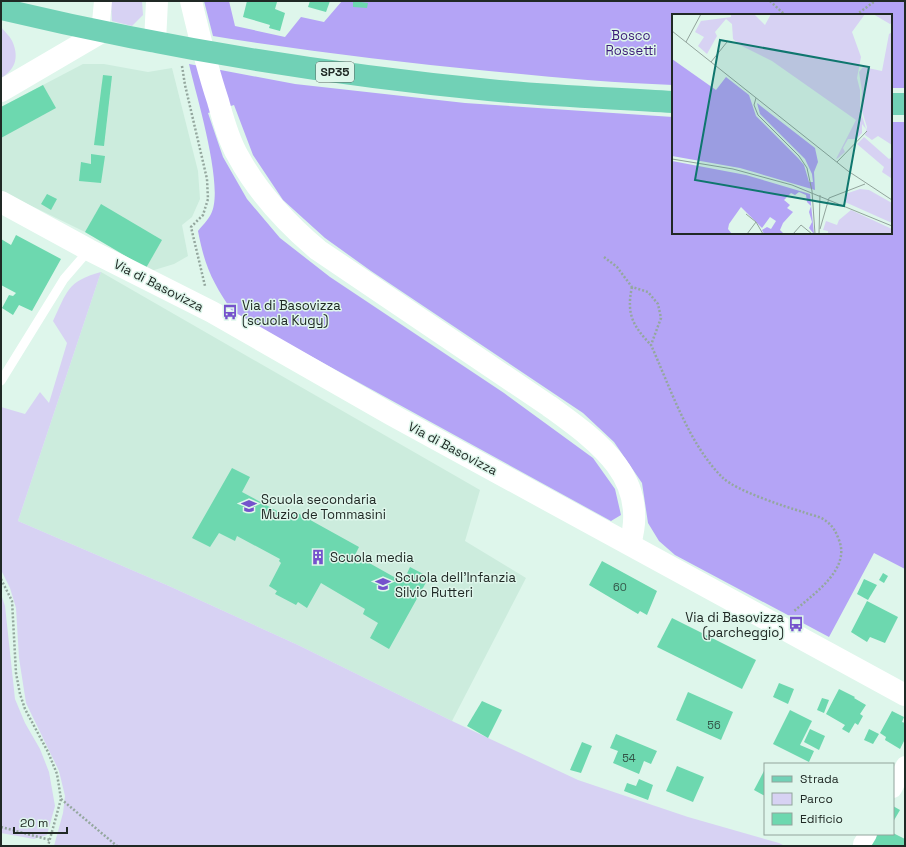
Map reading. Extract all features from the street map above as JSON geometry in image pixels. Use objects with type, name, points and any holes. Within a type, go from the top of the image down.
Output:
[{"type":"main road","points":[[155,42],[157,1]]},
{"type":"main road","points":[[191,1],[205,59],[220,109],[237,155],[259,190],[291,227],[318,250],[549,406],[582,430],[604,450],[619,467],[629,485],[634,501],[636,516],[630,544]]},
{"type":"main road","name":"SP35","points":[[1,10],[100,33],[331,71],[490,90],[672,102]]},
{"type":"main road","points":[[1,91],[100,33]]},
{"type":"main road","points":[[892,104],[905,104]]},
{"type":"main road","name":"Via di Basovizza","points":[[1,202],[89,250],[212,312],[392,415],[905,694]]},
{"type":"street","points":[[100,33],[104,1]]},
{"type":"street","points":[[894,787],[905,765]]},
{"type":"lane","points":[[1,382],[64,280],[89,250]]},
{"type":"path","points":[[770,1],[783,14]]},
{"type":"path","points":[[857,14],[875,1]]},
{"type":"path","points":[[179,46],[185,85],[207,179],[208,198],[203,216],[191,227],[212,312]]},
{"type":"path","points":[[604,257],[617,267],[632,287],[648,292],[658,304],[661,318],[651,345]]},
{"type":"path","points":[[632,287],[629,303],[632,318],[638,331],[651,345],[701,450],[724,479],[771,501],[824,519],[834,529],[840,542],[841,555],[834,572],[818,590],[777,625]]},
{"type":"path","points":[[1,579],[12,601],[16,673],[20,694],[25,709],[57,774],[61,799],[48,846]]},
{"type":"path","points":[[61,799],[117,846]]},
{"type":"path","points":[[1,827],[50,840]]},
{"type":"shaded area","points":[[83,64],[104,64],[148,72],[172,68],[198,171],[200,199],[192,217],[182,225],[188,256],[174,264],[151,271],[85,232],[1,191],[1,107]]},
{"type":"shaded area","name":"Scuola secondaria Muzio de Tommasini","points":[[101,272],[480,490],[465,541],[526,578],[452,721],[298,645],[169,586],[18,521]]},
{"type":"green space","points":[[111,1],[142,1],[143,15],[132,26],[112,21]]},
{"type":"green space","name":"Bosco Rossetti","points":[[204,1],[229,1],[235,26],[285,37],[301,17],[324,22],[342,1],[905,1],[905,88],[892,88],[892,14],[672,14],[672,85],[581,80],[454,68],[316,51],[213,36]]},
{"type":"green space","points":[[1,27],[12,41],[15,48],[16,59],[10,71],[1,78]]},
{"type":"green space","points":[[189,64],[295,84],[465,103],[672,117],[672,234],[892,234],[892,122],[905,122],[905,569],[874,553],[829,637],[675,555],[659,541],[648,523],[642,483],[614,442],[583,413],[371,271],[325,238],[283,200],[253,155],[234,105],[208,113],[223,157],[247,199],[280,238],[330,277],[504,393],[593,458],[615,489],[621,515],[611,521],[234,314],[220,293],[211,275],[198,231],[211,214],[214,201],[212,163],[203,118]]},
{"type":"green space","points":[[101,272],[18,521],[169,586],[298,645],[452,721],[578,780],[688,817],[785,846],[54,846],[63,813],[65,796],[59,771],[26,703],[19,658],[16,608],[10,588],[1,570],[1,407],[25,414],[40,392],[49,403],[67,343],[53,321],[65,295],[70,289],[81,279]]},
{"type":"green space","points":[[1,594],[5,606],[15,699],[25,723],[40,749],[49,772],[55,806],[47,835],[34,839],[1,833]]},
{"type":"building","points":[[247,1],[277,2],[275,9],[285,13],[280,31],[269,28],[270,25],[243,17]]},
{"type":"building","points":[[310,1],[330,1],[326,12],[308,7]]},
{"type":"building","points":[[353,1],[368,3],[367,8],[353,7]]},
{"type":"building","points":[[103,75],[112,76],[104,146],[94,145]]},
{"type":"building","points":[[43,85],[56,108],[1,138],[1,107]]},
{"type":"building","points":[[91,154],[105,156],[101,183],[79,181],[81,162],[91,164]]},
{"type":"building","points":[[47,194],[57,199],[51,210],[41,204]]},
{"type":"building","points":[[101,204],[162,240],[146,268],[85,232]]},
{"type":"building","points":[[16,235],[61,259],[32,311],[19,305],[13,315],[2,308],[9,295],[13,296],[16,293],[1,285],[1,239],[11,245]]},
{"type":"building","name":"Scuola media","points":[[232,468],[250,477],[242,492],[290,518],[294,511],[359,547],[355,555],[403,582],[410,567],[429,577],[389,649],[370,638],[378,623],[363,614],[365,609],[321,583],[307,608],[298,602],[296,605],[275,594],[277,591],[269,586],[281,563],[279,561],[280,559],[237,536],[235,541],[219,533],[210,547],[192,538]]},
{"type":"building","points":[[602,561],[657,591],[647,615],[640,611],[638,614],[589,585]]},
{"type":"building","points":[[883,573],[888,576],[884,583],[879,580]]},
{"type":"building","points":[[864,579],[877,585],[868,600],[857,594]]},
{"type":"building","points":[[867,601],[898,617],[885,643],[870,637],[867,642],[851,632]]},
{"type":"building","points":[[672,618],[756,660],[742,689],[657,647]]},
{"type":"building","points":[[779,683],[794,689],[788,704],[773,697]]},
{"type":"building","points":[[839,689],[855,697],[854,698],[866,705],[860,714],[863,716],[858,725],[855,723],[849,733],[842,729],[845,725],[826,714]]},
{"type":"building","points":[[688,692],[733,712],[721,740],[676,720]]},
{"type":"building","points":[[822,698],[829,700],[824,713],[817,710]]},
{"type":"building","points":[[482,701],[502,710],[488,738],[467,726]]},
{"type":"building","points":[[790,710],[812,721],[800,745],[814,751],[809,762],[773,744]]},
{"type":"building","points":[[892,711],[904,717],[902,722],[905,723],[905,739],[900,749],[885,740],[886,737],[880,733]]},
{"type":"building","points":[[810,729],[825,736],[819,750],[804,742]]},
{"type":"building","points":[[869,729],[879,734],[873,744],[864,740]]},
{"type":"building","points":[[616,734],[657,751],[651,764],[644,761],[639,774],[613,763],[618,751],[610,748]]},
{"type":"building","points":[[582,742],[592,746],[581,773],[570,770]]},
{"type":"building","points":[[677,766],[704,777],[693,802],[666,791]]},
{"type":"building","points":[[764,771],[764,795],[754,790]]},
{"type":"building","points":[[639,779],[653,785],[648,800],[624,791],[627,783],[636,786]]},
{"type":"building","points":[[894,807],[900,810],[894,820]]},
{"type":"building","points":[[894,834],[905,839],[905,846],[866,846],[868,835],[894,835]]},
{"type":"place","name":"Via di Basovizza (scuola Kugy)","points":[[230,312]]},
{"type":"place","name":"Scuola secondaria Muzio de Tommasini","points":[[249,506]]},
{"type":"place","name":"Scuola media","points":[[318,557]]},
{"type":"place","name":"Scuola dell'Infanzia Silvio Rutteri","points":[[383,584]]},
{"type":"place","name":"Via di Basovizza (parcheggio)","points":[[796,624]]}]
